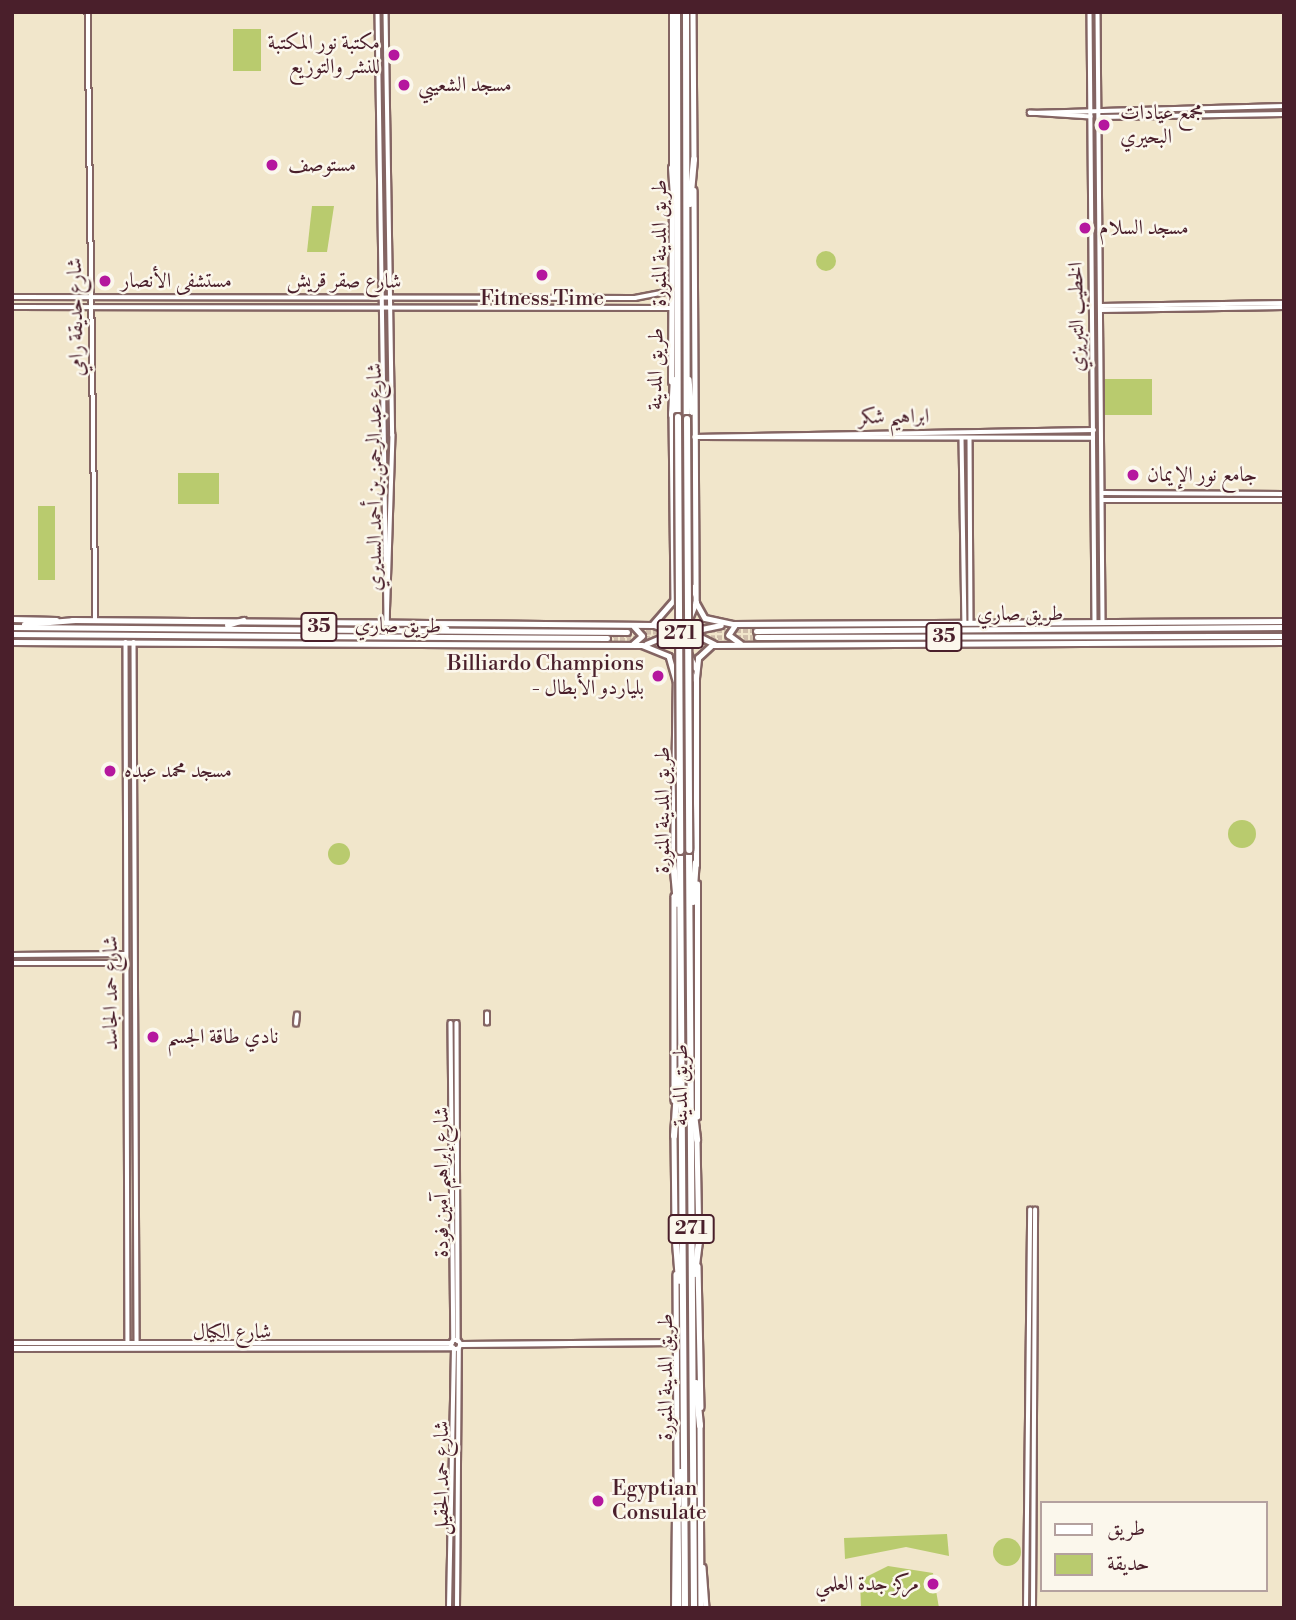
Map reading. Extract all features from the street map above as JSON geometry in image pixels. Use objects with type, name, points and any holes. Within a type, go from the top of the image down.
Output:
[{"type":"highway","name":"طريق المدينة المنورة","points":[[674,12],[678,253],[675,416],[685,1608]]},
{"type":"highway","name":"طريق المدينة المنورة","points":[[689,12],[686,237],[694,1608]]},
{"type":"highway","points":[[686,237],[694,159]]},
{"type":"highway","points":[[672,168],[678,253]]},
{"type":"highway","points":[[673,860],[681,962]]},
{"type":"highway","points":[[690,949],[696,863]]},
{"type":"highway","points":[[674,1136],[681,1028]]},
{"type":"highway","points":[[690,1074],[697,1140]]},
{"type":"highway","points":[[675,1230],[684,1325]]},
{"type":"highway","points":[[692,1301],[699,1243]]},
{"type":"highway","points":[[692,1347],[700,1426]]},
{"type":"highway","points":[[678,1504],[683,1411]]},
{"type":"main road","name":"طريق المدينة","points":[[674,12],[674,600]]},
{"type":"main road","name":"طريق المدينة","points":[[642,645],[660,644],[677,632],[686,623],[696,602],[693,61],[689,12]]},
{"type":"main road","name":"طريق المدينة","points":[[687,346],[694,437]]},
{"type":"main road","points":[[674,587],[685,603],[696,584]]},
{"type":"main road","points":[[652,625],[674,600],[695,634],[733,645]]},
{"type":"main road","points":[[696,602],[705,618],[757,631]]},
{"type":"main road","points":[[12,619],[652,625],[677,632]]},
{"type":"main road","points":[[12,626],[75,620]]},
{"type":"main road","points":[[223,626],[243,620]]},
{"type":"main road","points":[[759,644],[729,635],[733,626],[757,631],[968,623],[1284,621]]},
{"type":"main road","points":[[428,623],[454,629]]},
{"type":"main road","points":[[695,634],[733,624]]},
{"type":"main road","name":"طريق صاري","points":[[12,626],[627,632]]},
{"type":"main road","points":[[619,626],[642,633],[636,643],[622,645]]},
{"type":"main road","name":"طريق صاري","points":[[757,631],[1284,627]]},
{"type":"main road","name":"طريق صاري","points":[[757,631],[1131,637],[1284,636]]},
{"type":"main road","name":"طريق المدينة","points":[[677,632],[686,643],[696,680],[697,1140],[703,1608]]},
{"type":"main road","name":"طريق صاري","points":[[12,634],[607,638]]},
{"type":"main road","name":"طريق المدينة","points":[[674,1608],[677,1492],[673,860],[676,679],[686,643],[695,634]]},
{"type":"main road","name":"طريق صاري","points":[[12,642],[642,645]]},
{"type":"main road","points":[[696,680],[707,648],[733,645],[1284,642]]},
{"type":"main road","points":[[642,645],[669,656],[676,679]]},
{"type":"main road","points":[[676,679],[685,664],[696,680]]},
{"type":"main road","name":"شارع الكيال","points":[[12,1346],[676,1342]]},
{"type":"main road","name":"شارع الكيال","points":[[12,1346],[128,1343],[456,1345]]},
{"type":"main road","name":"طريق المدينة","points":[[677,1492],[679,1608]]},
{"type":"main road","name":"طريق المدينة","points":[[700,1530],[703,1608]]},
{"type":"street","name":"شارع حديقة رامي","points":[[88,12],[96,621]]},
{"type":"street","name":"شارع عبد الرحمن بن أحمد السديري","points":[[378,12],[383,594],[387,622]]},
{"type":"street","name":"شارع عبد الرحمن بن أحمد السديري","points":[[386,12],[391,594],[387,622]]},
{"type":"street","name":"الخطيب التبريزي","points":[[1090,12],[1096,622]]},
{"type":"street","name":"الخطيب التبريزي","points":[[1098,12],[1103,622]]},
{"type":"street","points":[[1255,106],[1256,115]]},
{"type":"street","points":[[1284,106],[1091,109],[1030,113],[1091,117],[1284,114]]},
{"type":"street","name":"شارع صقر قريش","points":[[12,298],[635,298],[667,297],[673,290]]},
{"type":"street","points":[[498,298],[498,307]]},
{"type":"street","points":[[635,298],[635,307]]},
{"type":"street","points":[[1101,308],[1284,305]]},
{"type":"street","name":"شارع صقر قريش","points":[[12,307],[673,308]]},
{"type":"street","name":"ابراهيم شكر","points":[[694,437],[1094,430]]},
{"type":"street","points":[[784,434],[784,440]]},
{"type":"street","points":[[694,437],[784,440],[1093,438]]},
{"type":"street","points":[[968,623],[972,524],[970,438]]},
{"type":"street","points":[[962,439],[968,623]]},
{"type":"street","points":[[1102,493],[1284,497]]},
{"type":"street","points":[[1102,500],[1284,497]]},
{"type":"street","points":[[965,525],[972,524]]},
{"type":"street","points":[[383,594],[391,594]]},
{"type":"street","name":"شارع حمد الجاسد","points":[[126,642],[128,1343]]},
{"type":"street","name":"شارع حمد الجاسد","points":[[134,642],[137,1343]]},
{"type":"street","points":[[126,650],[134,651]]},
{"type":"street","points":[[12,955],[126,954]]},
{"type":"street","points":[[12,963],[126,963]]},
{"type":"street","points":[[487,1014],[487,1023]]},
{"type":"street","points":[[296,1015],[296,1024]]},
{"type":"street","name":"شارع إبراهيم آمين فودة","points":[[451,1023],[454,1063],[456,1345]]},
{"type":"street","name":"شارع إبراهيم آمين فودة","points":[[454,1063],[457,1023]]},
{"type":"street","points":[[1026,1608],[1032,1210],[1033,1608]]},
{"type":"street","name":"شارع حمد الحقيل","points":[[449,1608],[456,1345]]},
{"type":"street","name":"شارع حمد الحقيل","points":[[456,1345],[457,1608]]},
{"type":"street","points":[[452,1436],[458,1436]]},
{"type":"green space","points":[[233,29],[261,29],[261,71],[233,71]]},
{"type":"green space","points":[[312,206],[334,206],[327,252],[307,252]]},
{"type":"green space","points":[[826,251],[833,254],[836,261],[833,268],[826,271],[819,268],[816,261],[819,254]]},
{"type":"green space","points":[[1104,379],[1152,379],[1152,415],[1104,415]]},
{"type":"green space","points":[[178,473],[219,473],[219,504],[178,504]]},
{"type":"green space","points":[[38,506],[55,506],[55,580],[38,580]]},
{"type":"green space","points":[[1242,820],[1252,824],[1256,834],[1252,844],[1242,848],[1232,844],[1228,834],[1232,824]]},
{"type":"green space","points":[[339,843],[347,846],[350,854],[347,862],[339,865],[331,862],[328,854],[331,846]]},
{"type":"green space","points":[[947,1534],[949,1556],[906,1547],[845,1559],[844,1538]]},
{"type":"green space","points":[[1007,1538],[1017,1542],[1021,1552],[1017,1562],[1007,1566],[997,1562],[993,1552],[997,1542]]},
{"type":"green space","points":[[888,1566],[933,1573],[939,1608],[861,1608],[860,1580]]},
{"type":"tunnel","points":[[627,632],[689,631]]},
{"type":"tunnel","points":[[698,631],[756,631]]},
{"type":"tunnel","points":[[607,638],[757,637]]},
{"type":"place","name":"مكتبة نور المكتبة للنشر والتوزيع","points":[[394,55]]},
{"type":"place","name":"مسجد الشعيبي","points":[[404,85]]},
{"type":"place","name":"مجمع عيادات البحيري","points":[[1104,125]]},
{"type":"place","name":"مستوصف","points":[[272,165]]},
{"type":"place","name":"مسجد السلام","points":[[1085,228]]},
{"type":"place","name":"Fitness Time","points":[[542,275]]},
{"type":"place","name":"مستشفى الأنصار","points":[[105,281]]},
{"type":"place","name":"جامع نور الإيمان","points":[[1133,475]]},
{"type":"place","name":"Billiardo Champions - بلياردو الأبطال","points":[[658,676]]},
{"type":"place","name":"مسجد محمد عبده","points":[[110,771]]},
{"type":"place","name":"نادي طاقة الجسم","points":[[153,1037]]},
{"type":"place","name":"Egyptian Consulate","points":[[598,1501]]},
{"type":"place","name":"مركز جدة العلمي","points":[[933,1584]]}]
